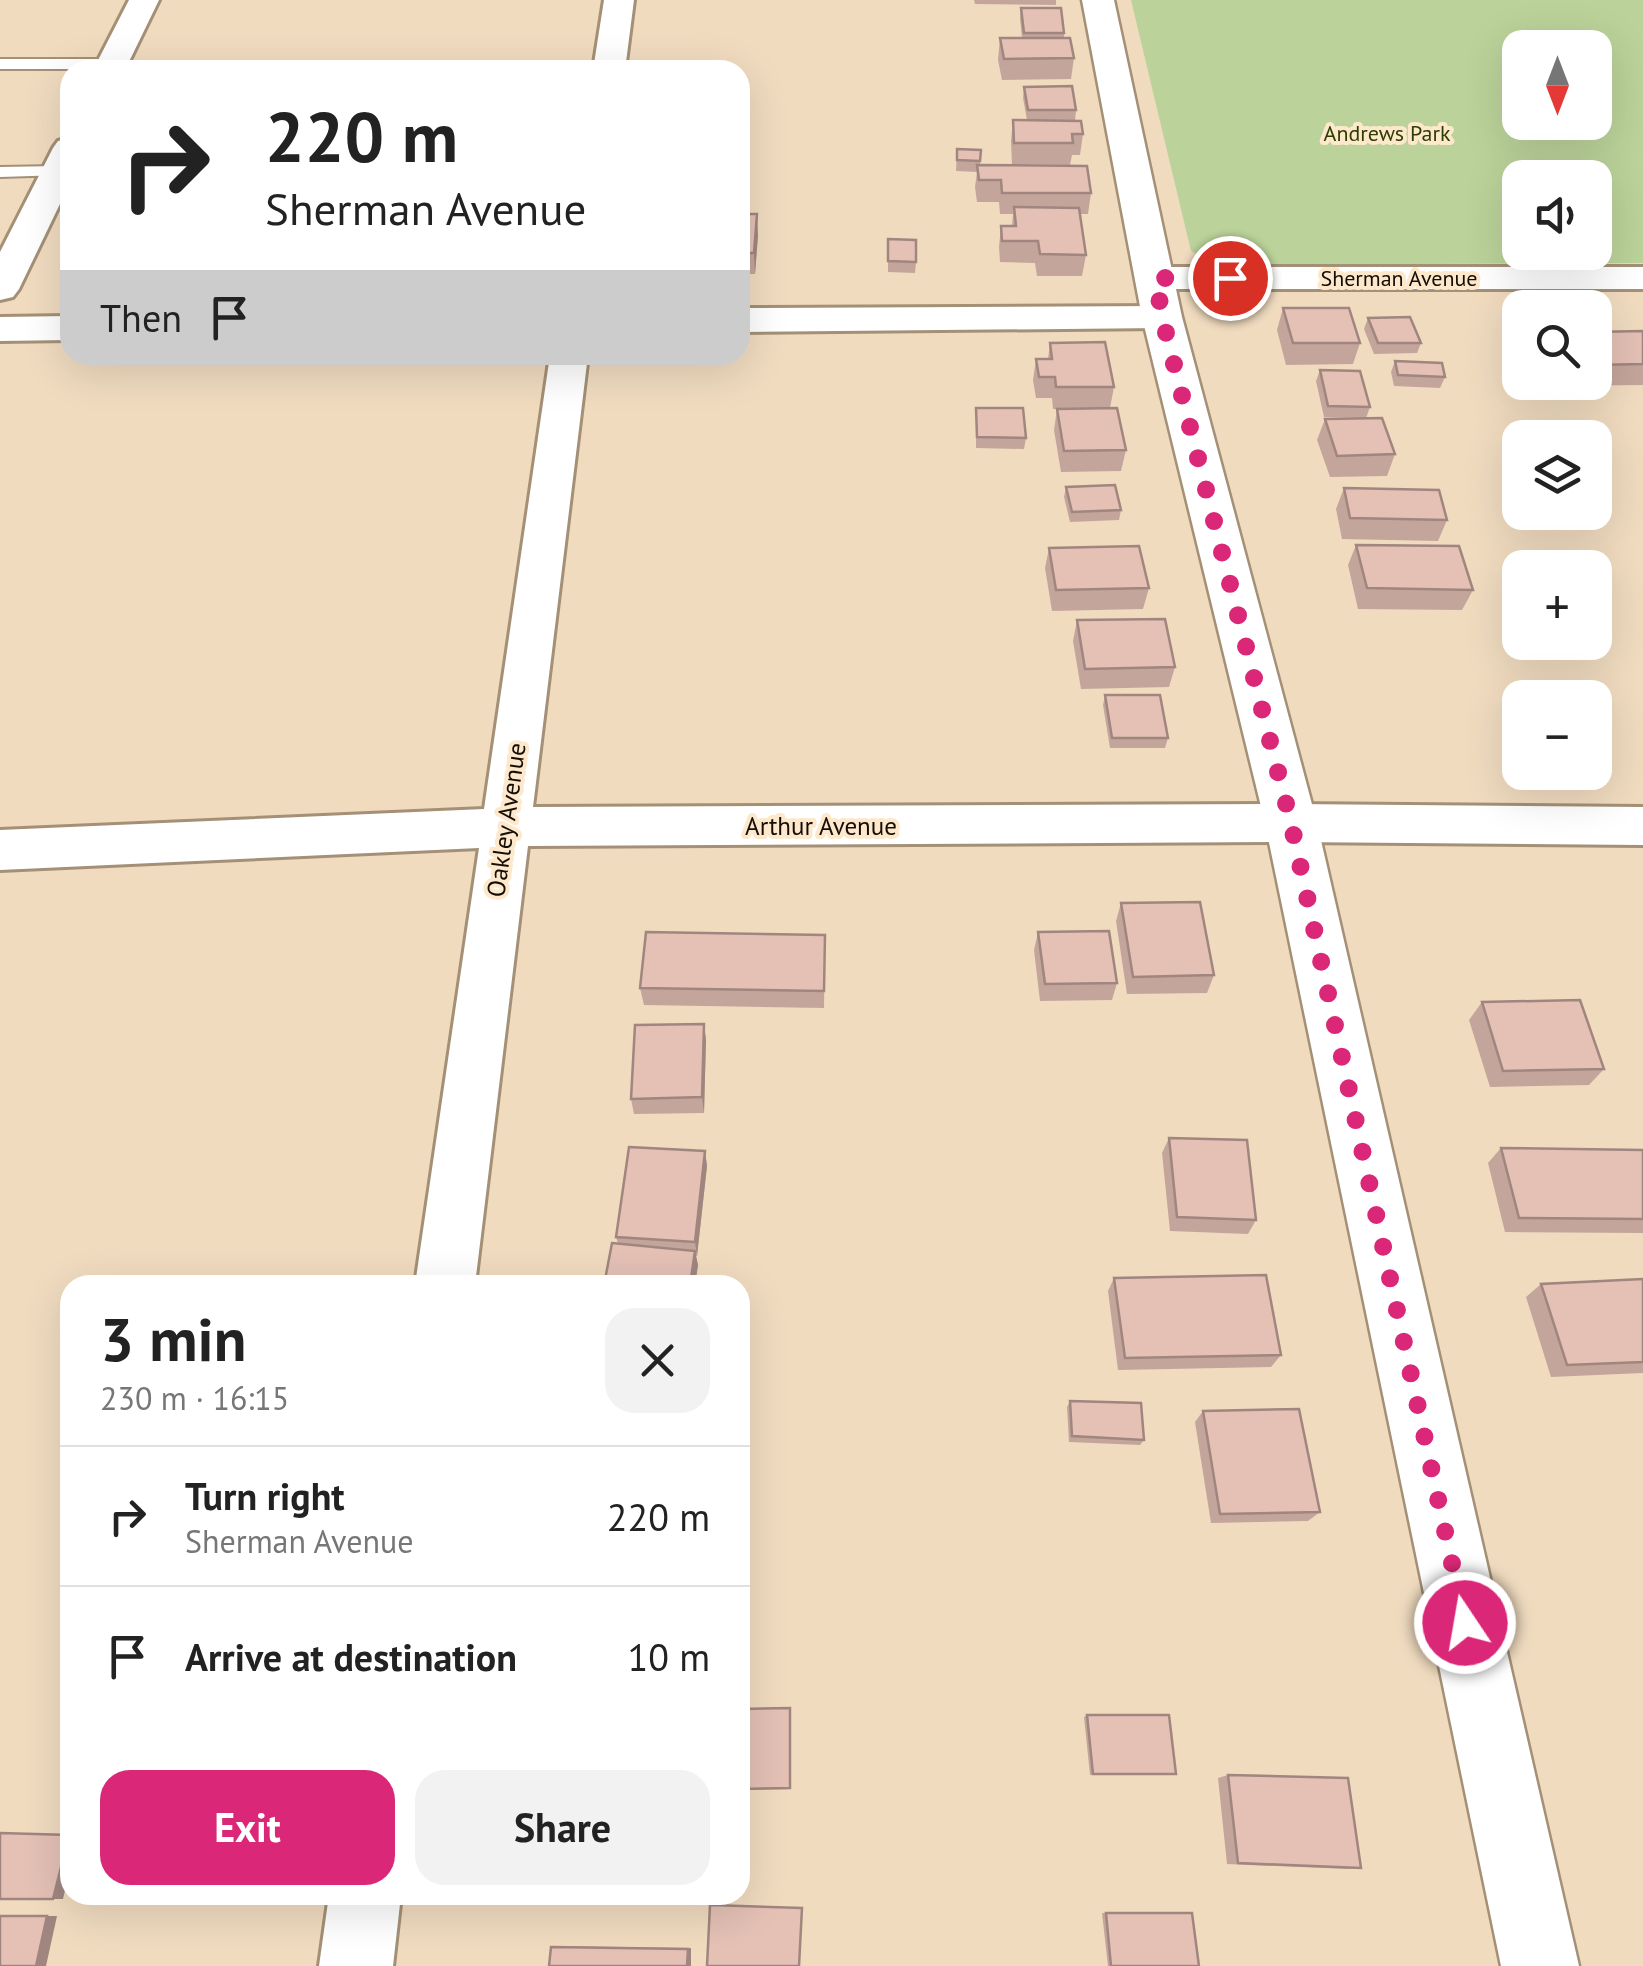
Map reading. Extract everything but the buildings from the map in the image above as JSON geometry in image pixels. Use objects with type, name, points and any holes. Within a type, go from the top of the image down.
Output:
[{"type":"main road","points":[[1098,0],[1159,298],[1291,823],[1540,1966]]},
{"type":"street","points":[[114,60],[144,0]]},
{"type":"street","points":[[610,60],[619,0]]},
{"type":"street","points":[[0,289],[60,168]]},
{"type":"street","name":"Sherman Avenue","points":[[750,319],[1643,278]]},
{"type":"street","points":[[0,329],[60,328]]},
{"type":"street","name":"Oakley Avenue","points":[[446,1275],[568,365]]},
{"type":"street","name":"Arthur Avenue","points":[[0,850],[505,827],[1291,823],[1643,826]]},
{"type":"street","points":[[356,1966],[364,1905]]},
{"type":"lane","points":[[0,64],[60,66]]},
{"type":"lane","points":[[0,172],[60,161]]},
{"type":"green space","name":"Andrews Park","points":[[1131,0],[1643,0],[1643,263],[1612,263],[1612,160],[1502,160],[1502,264],[1216,265],[1191,251]]},
{"type":"route","points":[[1230,278],[1156,278],[1162,317],[1291,823],[1465,1623]]}]
